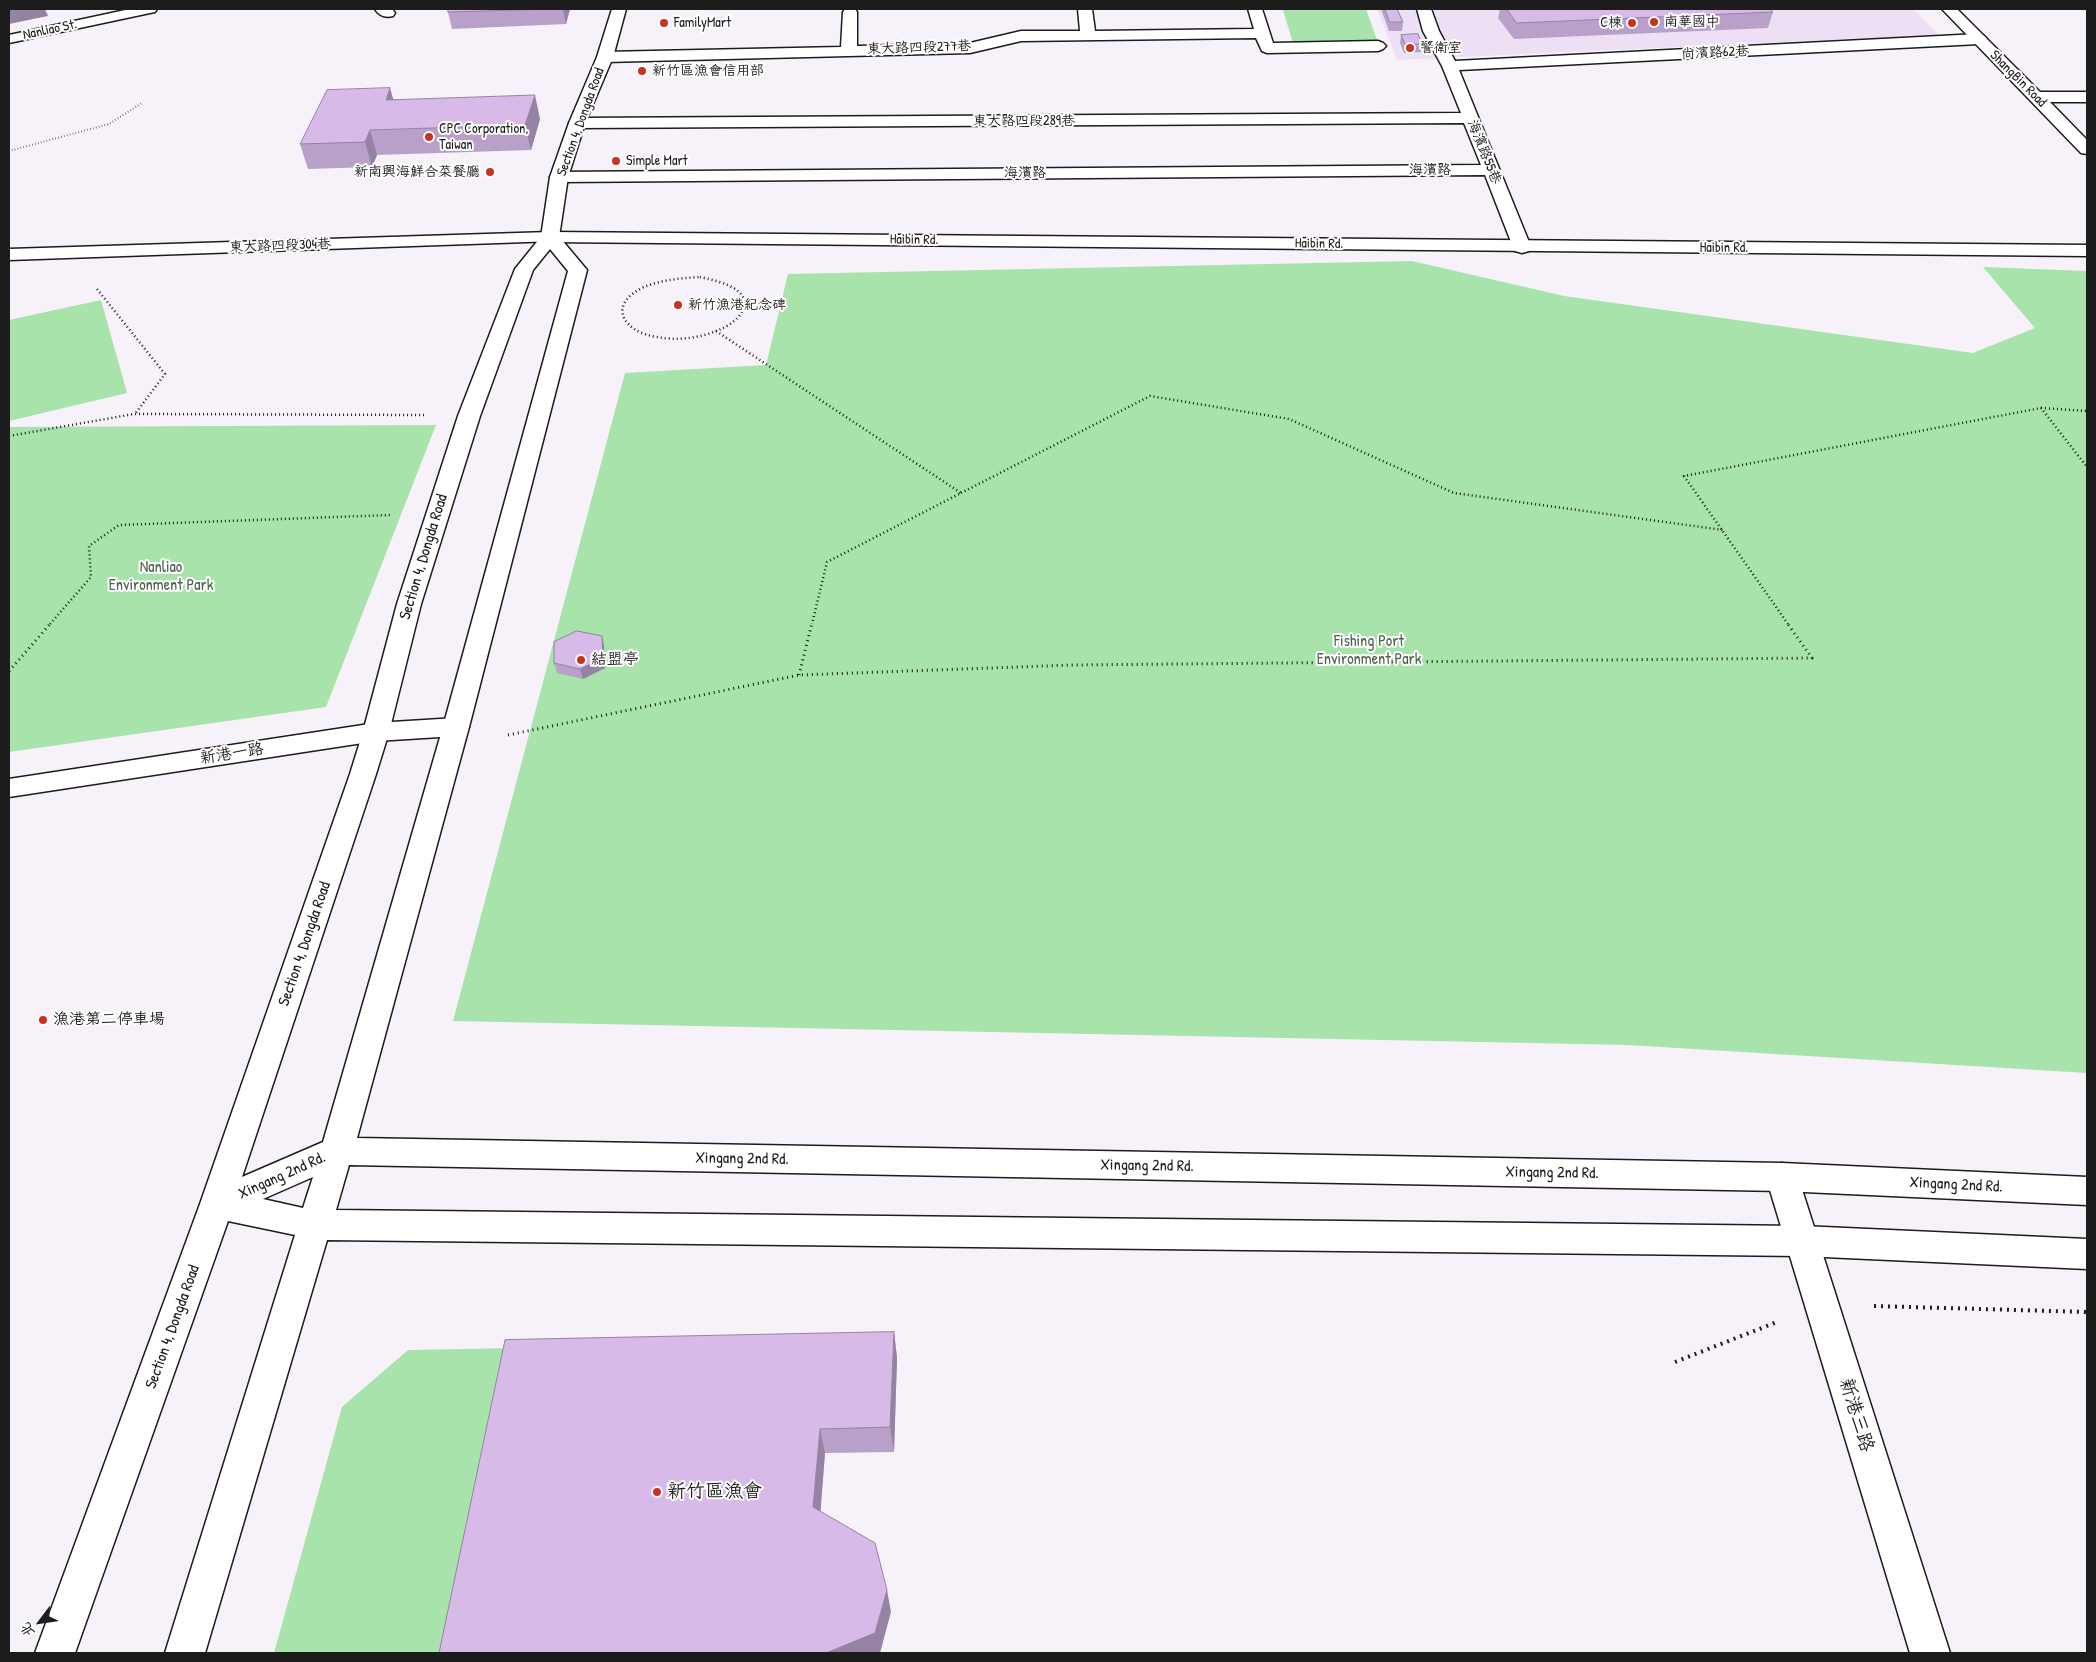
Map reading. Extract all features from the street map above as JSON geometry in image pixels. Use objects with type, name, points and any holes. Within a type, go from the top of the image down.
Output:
[{"type":"street","name":"Nanliao St.","points":[[9,39],[150,9]]},
{"type":"street","name":"Section 4, Dongda Road","points":[[55,1653],[217,1204],[376,732],[409,604],[469,416],[524,269],[550,236],[559,176],[577,124],[605,57],[619,9]]},
{"type":"street","points":[[1085,9],[1088,36]]},
{"type":"street","points":[[1254,9],[1267,48],[1378,46]]},
{"type":"street","name":"海濱路55巷","points":[[1424,9],[1431,31],[1448,62],[1522,247]]},
{"type":"street","name":"ShangBin Road","points":[[1949,9],[2087,149]]},
{"type":"street","points":[[849,51],[850,12]]},
{"type":"street","name":"東大路四段277巷","points":[[605,57],[970,48],[1021,36],[1262,33]]},
{"type":"street","name":"尚濱路62巷","points":[[1448,62],[1979,39]]},
{"type":"street","points":[[2036,96],[2087,97]]},
{"type":"street","name":"東大路四段289巷","points":[[577,124],[1470,118]]},
{"type":"street","name":"海濱路","points":[[559,176],[1491,170]]},
{"type":"street","points":[[185,1653],[337,1152],[456,728],[578,270],[550,236]]},
{"type":"street","name":"Haibin Rd.","points":[[550,236],[1522,247],[2087,251]]},
{"type":"street","name":"東大路四段304巷","points":[[9,255],[550,236]]},
{"type":"street","name":"新港一路","points":[[9,788],[376,732],[456,728]]},
{"type":"street","name":"Xingang 2nd Rd.","points":[[217,1204],[337,1152],[1782,1177],[2087,1191]]},
{"type":"street","name":"新港三路","points":[[1782,1177],[1930,1653]]},
{"type":"street","points":[[217,1204],[316,1225],[1802,1241],[2087,1254]]},
{"type":"path","points":[[9,150],[109,124],[142,102]]},
{"type":"path","points":[[691,277],[718,280],[742,294],[745,304],[742,314],[731,324],[716,331],[697,337],[676,339],[656,337],[640,332],[628,325],[622,316],[623,305],[631,296],[644,287],[661,281],[691,277]]},
{"type":"path","points":[[94,285],[165,374],[134,414]]},
{"type":"path","points":[[716,331],[961,493]]},
{"type":"path","points":[[799,675],[827,562],[1150,396],[1289,419],[1454,493],[1723,530]]},
{"type":"path","points":[[2041,408],[2087,467]]},
{"type":"path","points":[[508,735],[799,675],[1072,665],[1812,658],[1684,476],[2041,408],[2087,411]]},
{"type":"path","points":[[9,436],[134,414],[469,416]]},
{"type":"path","points":[[9,671],[91,577],[89,546],[119,525],[391,515]]},
{"type":"shaded area","name":"南華國中","points":[[1377,9],[1913,9],[1939,35],[1397,60]]},
{"type":"green space","points":[[1366,9],[1378,43],[1293,43],[1283,10]]},
{"type":"green space","name":"Fishing Port Environment Park","points":[[1412,261],[1564,296],[1973,353],[2035,328],[1983,267],[2087,271],[2087,1073],[1628,1045],[453,1021],[625,373],[766,365],[788,274]]},
{"type":"green space","points":[[101,300],[127,393],[9,421],[9,320]]},
{"type":"green space","name":"Nanliao Environment Park","points":[[436,425],[326,707],[9,752],[9,427]]},
{"type":"green space","points":[[516,1348],[452,1653],[274,1653],[342,1407],[408,1350]]},
{"type":"building","points":[[449,9],[553,9],[448,12]]},
{"type":"building","points":[[1385,9],[1397,9],[1403,22],[1390,22]]},
{"type":"building","points":[[1507,9],[1770,9],[1773,12],[1517,23]]},
{"type":"building","points":[[1418,34],[1422,44],[1405,44],[1401,35]]},
{"type":"building","points":[[390,88],[386,100],[535,95],[525,125],[370,130],[365,142],[300,144],[327,90]]},
{"type":"building","name":"結盟亭","points":[[577,631],[602,636],[603,658],[580,669],[554,663],[554,642]]},
{"type":"building","name":"新竹區漁會","points":[[894,1332],[890,1427],[820,1429],[813,1507],[875,1543],[887,1590],[875,1633],[826,1653],[439,1653],[505,1340]]},
{"type":"place","name":"南華國中","points":[[1654,22]]},
{"type":"place","name":"FamilyMart","points":[[664,23]]},
{"type":"place","name":"C棟","points":[[1632,23]]},
{"type":"place","name":"警衛室","points":[[1410,48]]},
{"type":"place","name":"新竹區漁會信用部","points":[[642,71]]},
{"type":"place","name":"CPC Corporation, Taiwan","points":[[429,137]]},
{"type":"place","name":"Simple Mart","points":[[616,161]]},
{"type":"place","name":"新南興海鮮合菜餐廳","points":[[490,172]]},
{"type":"place","name":"新竹漁港紀念碑","points":[[678,305]]},
{"type":"place","name":"結盟亭","points":[[581,660]]},
{"type":"place","name":"漁港第二停車場","points":[[43,1020]]},
{"type":"place","name":"新竹區漁會","points":[[657,1492]]}]
